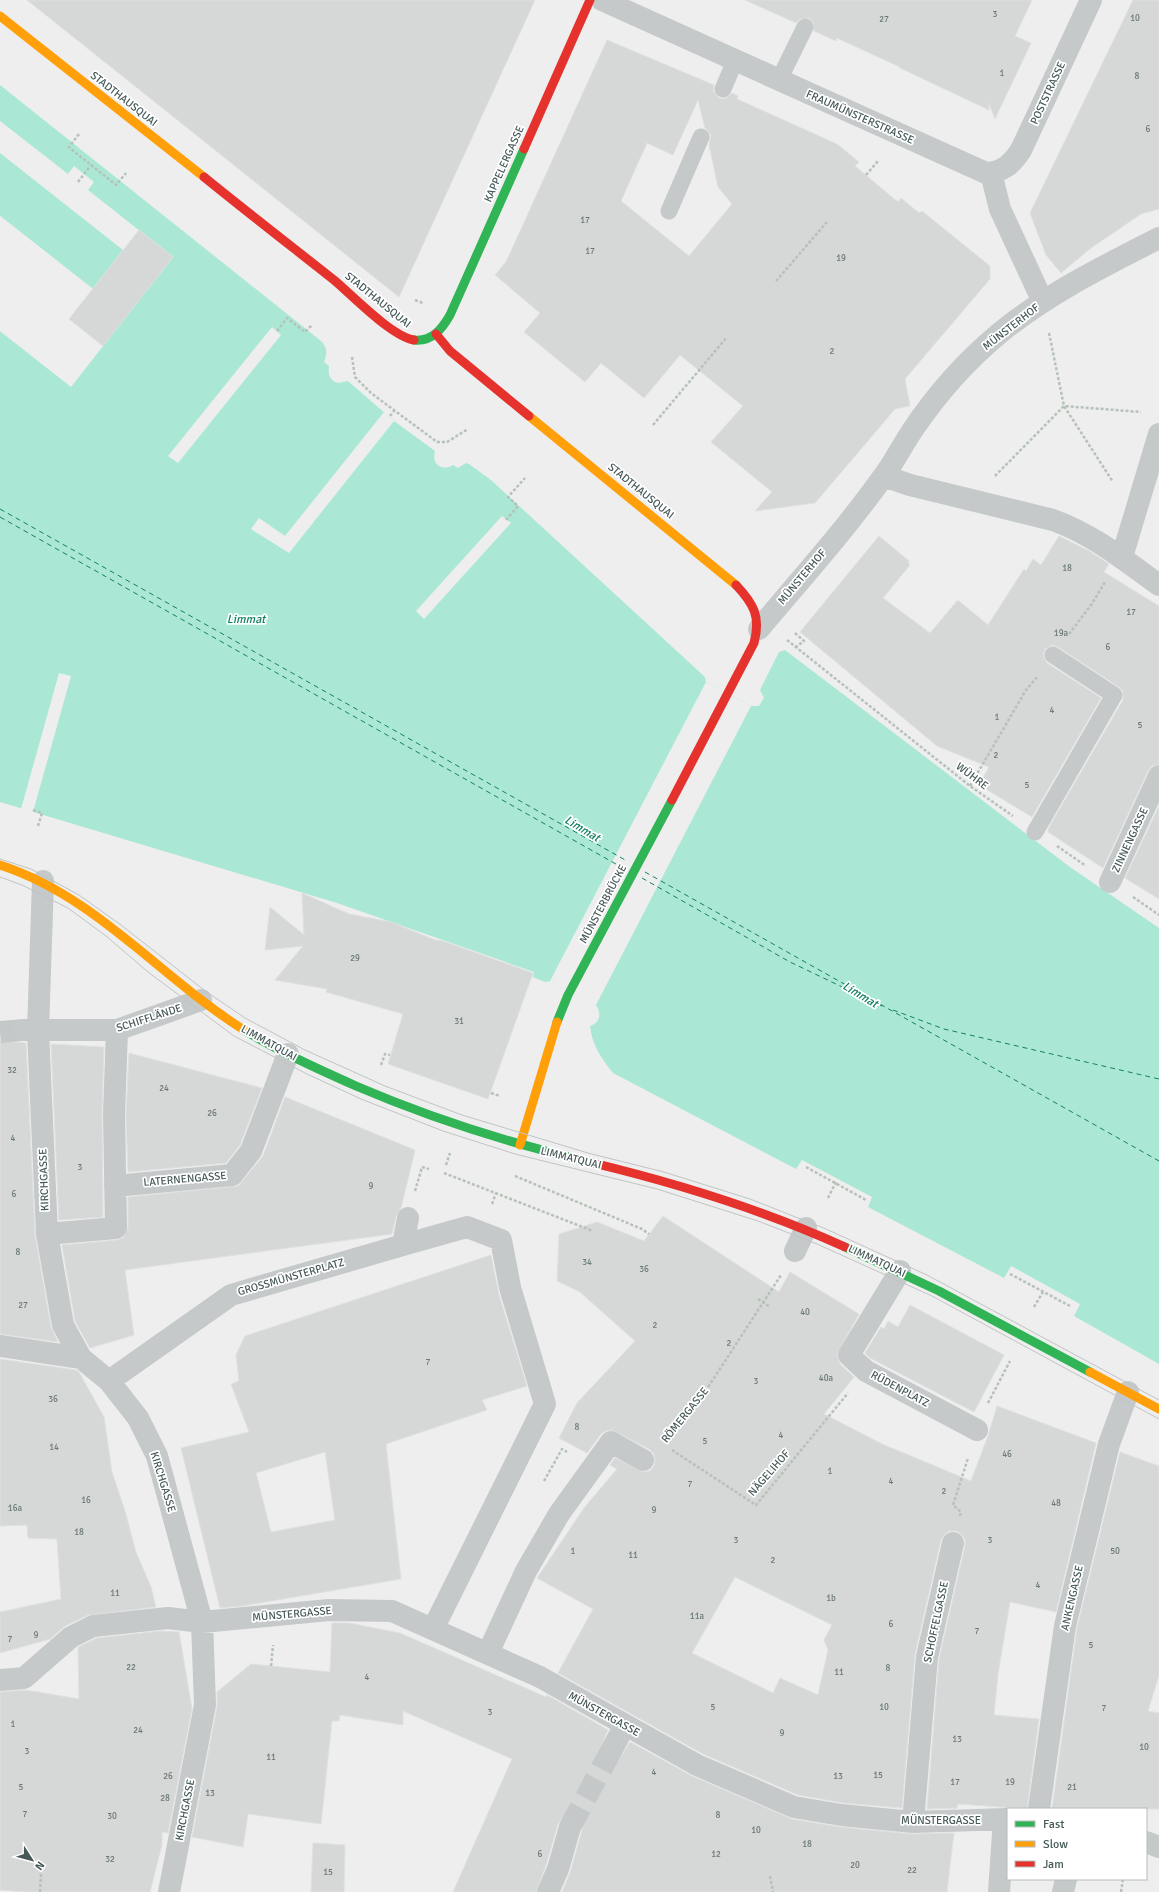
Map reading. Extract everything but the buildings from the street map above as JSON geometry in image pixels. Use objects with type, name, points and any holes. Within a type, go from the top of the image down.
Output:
[{"type":"street","name":"KAPPELERGASSE","points":[[436,334],[444,326],[450,314],[590,0]]},
{"type":"street","name":"FRAUMÜNSTERSTRASSE","points":[[602,0],[975,170],[991,173]]},
{"type":"street","name":"POSTSTRASSE","points":[[991,173],[1009,166],[1021,150],[1091,0]]},
{"type":"street","name":"STADTHAUSQUAI","points":[[0,16],[324,272],[397,332],[410,339],[418,340],[428,339],[436,334],[450,351],[740,588],[754,608],[759,630]]},
{"type":"street","points":[[991,173],[1000,209],[1043,302]]},
{"type":"street","name":"MÜNSTERHOF","points":[[733,685],[759,630],[884,476],[927,411],[962,370],[1001,333],[1043,302],[1068,286],[1159,238]]},
{"type":"street","points":[[1122,557],[1136,515],[1159,434]]},
{"type":"street","points":[[884,476],[910,485],[1053,520],[1071,527],[1101,542],[1159,585]]},
{"type":"street","name":"MÜNSTERBRÜCKE","points":[[520,1145],[552,1036],[568,995],[733,685]]},
{"type":"street","name":"ZINNENGASSE","points":[[1110,882],[1159,776]]},
{"type":"street","name":"LIMMATQUAI","points":[[2,868],[43,881],[84,905],[201,1000],[240,1026],[284,1064],[386,1097],[444,1120],[520,1145],[708,1194],[806,1228],[900,1271],[1159,1409]]},
{"type":"street","name":"KIRCHGASSE","points":[[43,881],[42,918],[31,1031],[47,1234],[63,1325],[81,1358],[109,1381],[138,1418],[157,1456],[202,1622],[205,1705],[169,1892]]},
{"type":"street","name":"SCHIFFLÄNDE","points":[[31,1031],[117,1030],[201,1000]]},
{"type":"street","points":[[47,1234],[116,1228],[114,1114],[117,1030]]},
{"type":"street","name":"LATERNENGASSE","points":[[115,1186],[232,1175],[251,1151],[284,1064]]},
{"type":"street","points":[[403,1245],[408,1218]]},
{"type":"street","name":"GROSSMÜNSTERPLATZ","points":[[109,1381],[231,1295],[467,1227],[501,1240],[510,1289],[545,1404],[433,1629]]},
{"type":"street","points":[[795,1251],[806,1228]]},
{"type":"street","name":"RÜDENPLATZ","points":[[900,1271],[849,1355],[866,1371],[977,1430]]},
{"type":"street","points":[[0,1346],[81,1358]]},
{"type":"street","name":"ANKENGASSE","points":[[1040,1808],[1065,1626],[1108,1444],[1117,1417],[1128,1392]]},
{"type":"street","points":[[488,1653],[526,1571],[559,1514],[610,1442],[644,1460]]},
{"type":"street","name":"SCHOFFELGASSE","points":[[913,1822],[927,1657],[953,1543]]},
{"type":"street","name":"MÜNSTERGASSE","points":[[0,1680],[24,1678],[71,1637],[93,1626],[168,1618],[202,1622],[329,1610],[392,1611],[540,1677],[697,1765],[794,1807],[841,1815],[913,1822],[1006,1819]]},
{"type":"street","points":[[611,1751],[625,1726]]},
{"type":"street","points":[[999,1892],[1006,1819]]},
{"type":"street","points":[[548,1892],[558,1869],[570,1827]]},
{"type":"street","points":[[1147,1842],[1159,1847]]},
{"type":"street","points":[[1063,1892],[1066,1880]]},
{"type":"lane","points":[[779,80],[805,27]]},
{"type":"lane","points":[[723,89],[736,61]]},
{"type":"lane","points":[[669,211],[701,137]]},
{"type":"lane","points":[[1035,832],[1114,695],[1053,655]]},
{"type":"path","points":[[79,134],[69,147],[116,185],[126,173]]},
{"type":"path","points":[[866,175],[878,161]]},
{"type":"path","points":[[78,182],[91,165]]},
{"type":"path","points":[[776,281],[827,222]]},
{"type":"path","points":[[1043,302],[1064,406],[1136,515]]},
{"type":"path","points":[[277,331],[287,318],[305,332],[312,325]]},
{"type":"path","points":[[653,425],[727,338]]},
{"type":"path","points":[[352,357],[355,377],[394,411],[441,443],[447,442],[468,429]]},
{"type":"path","points":[[971,500],[1064,406],[1143,412]]},
{"type":"path","points":[[390,416],[394,411]]},
{"type":"path","points":[[506,520],[518,506],[509,498],[509,496],[525,478]]},
{"type":"path","name":"WÜHRE","points":[[785,638],[970,786],[1035,832],[1159,915]]},
{"type":"path","points":[[33,810],[42,813],[38,826]]},
{"type":"path","points":[[380,1066],[385,1054],[390,1055]]},
{"type":"path","points":[[491,1093],[500,1096]]},
{"type":"path","points":[[446,1165],[450,1153]]},
{"type":"path","points":[[419,1174],[422,1167],[429,1169]]},
{"type":"path","points":[[806,1167],[836,1182],[866,1200]]},
{"type":"path","points":[[444,1173],[593,1231]]},
{"type":"path","points":[[509,1173],[642,1229],[649,1234]]},
{"type":"path","points":[[828,1198],[836,1182]]},
{"type":"path","points":[[492,1205],[496,1193]]},
{"type":"path","name":"RÖMERGASSE","points":[[644,1460],[663,1444],[701,1398],[764,1304],[795,1251]]},
{"type":"path","points":[[1010,1274],[1070,1306]]},
{"type":"path","points":[[1034,1307],[1043,1292]]},
{"type":"path","points":[[758,1299],[770,1307]]},
{"type":"path","points":[[953,1543],[961,1512],[953,1505],[977,1430],[1010,1361]]},
{"type":"path","name":"NÄGELIHOF","points":[[663,1444],[756,1504],[866,1371]]},
{"type":"path","points":[[543,1485],[562,1449],[571,1454]]},
{"type":"path","points":[[271,1666],[273,1645]]},
{"type":"path","points":[[40,1892],[41,1873]]},
{"type":"path","points":[[770,1876],[773,1892]]},
{"type":"path","points":[[1121,1892],[1123,1880]]},
{"type":"water","name":"Limmat","points":[[0,85],[321,341],[326,349],[324,362],[329,366],[329,374],[331,378],[338,383],[348,381],[394,421],[435,451],[434,456],[438,466],[445,468],[453,465],[458,468],[466,463],[491,480],[705,677],[706,682],[751,706],[759,706],[764,698],[760,690],[779,652],[785,650],[1070,867],[1159,928],[1159,1364],[1074,1316],[1080,1304],[1011,1266],[1004,1278],[868,1207],[872,1197],[802,1160],[796,1169],[613,1073],[598,1051],[591,1033],[590,1026],[597,1022],[599,1016],[595,1004],[550,981],[545,982],[533,977],[534,972],[337,903],[0,802],[0,331],[71,386],[173,257],[88,190],[94,182],[74,166],[68,174],[0,121]]},
{"type":"water","points":[[0,153],[123,250],[93,289],[0,216]]},
{"type":"pier","points":[[0,216],[93,289],[91,290],[0,218]]},
{"type":"pier","points":[[272,327],[281,335],[178,463],[168,456]]},
{"type":"pier","points":[[0,329],[70,384],[102,344],[103,346],[71,387],[0,331]]},
{"type":"pier","points":[[384,412],[394,421],[289,553],[251,529],[259,518],[285,536]]},
{"type":"pier","points":[[502,516],[511,523],[424,619],[416,611]]},
{"type":"pier","points":[[59,673],[71,676],[33,812],[21,809]]},
{"type":"pier","points":[[706,682],[751,706],[596,1005],[550,981]]},
{"type":"ferry route","points":[[0,509],[627,861]]},
{"type":"ferry route","points":[[0,517],[623,868]]},
{"type":"ferry route","points":[[645,872],[1159,1161]]},
{"type":"ferry route","points":[[642,878],[790,962],[882,1006]]},
{"type":"ferry route","points":[[893,1010],[944,1029],[1159,1079]]},
{"type":"tunnel","points":[[0,1032],[23,1030]]},
{"type":"tunnel","points":[[570,1827],[611,1751]]},
{"type":"tram line","points":[[0,859],[31,869],[79,895],[121,925],[204,990],[245,1018],[305,1050],[385,1086],[462,1115],[588,1153],[664,1172],[750,1199],[826,1229],[927,1275],[1159,1400]]},
{"type":"tram line","points":[[0,877],[22,885],[68,908],[106,936],[148,972],[234,1036],[307,1074],[361,1099],[443,1131],[515,1154],[657,1189],[758,1221],[817,1244],[932,1296],[1159,1419]]},
{"type":"traffic: fast","points":[[414,340],[426,339],[436,334],[450,315],[524,149]]},
{"type":"traffic: fast","points":[[557,1022],[568,995],[672,800]]},
{"type":"traffic: fast","points":[[244,1030],[271,1046],[313,1067],[385,1098],[473,1130],[533,1148],[593,1163]]},
{"type":"traffic: fast","points":[[845,1247],[939,1291],[1090,1372]]},
{"type":"traffic: slow","points":[[0,16],[204,177]]},
{"type":"traffic: slow","points":[[529,416],[736,585]]},
{"type":"traffic: slow","points":[[0,865],[35,879],[98,917],[184,987],[244,1030]]},
{"type":"traffic: slow","points":[[520,1145],[557,1022]]},
{"type":"traffic: slow","points":[[1090,1372],[1159,1409]]},
{"type":"traffic: jam","points":[[524,149],[590,0]]},
{"type":"traffic: jam","points":[[204,177],[334,280],[394,331],[414,340]]},
{"type":"traffic: jam","points":[[436,334],[450,351],[529,416]]},
{"type":"traffic: jam","points":[[672,800],[754,643],[757,626],[754,611],[747,598],[736,585]]},
{"type":"traffic: jam","points":[[593,1163],[658,1180],[721,1199],[784,1221],[845,1247]]}]
